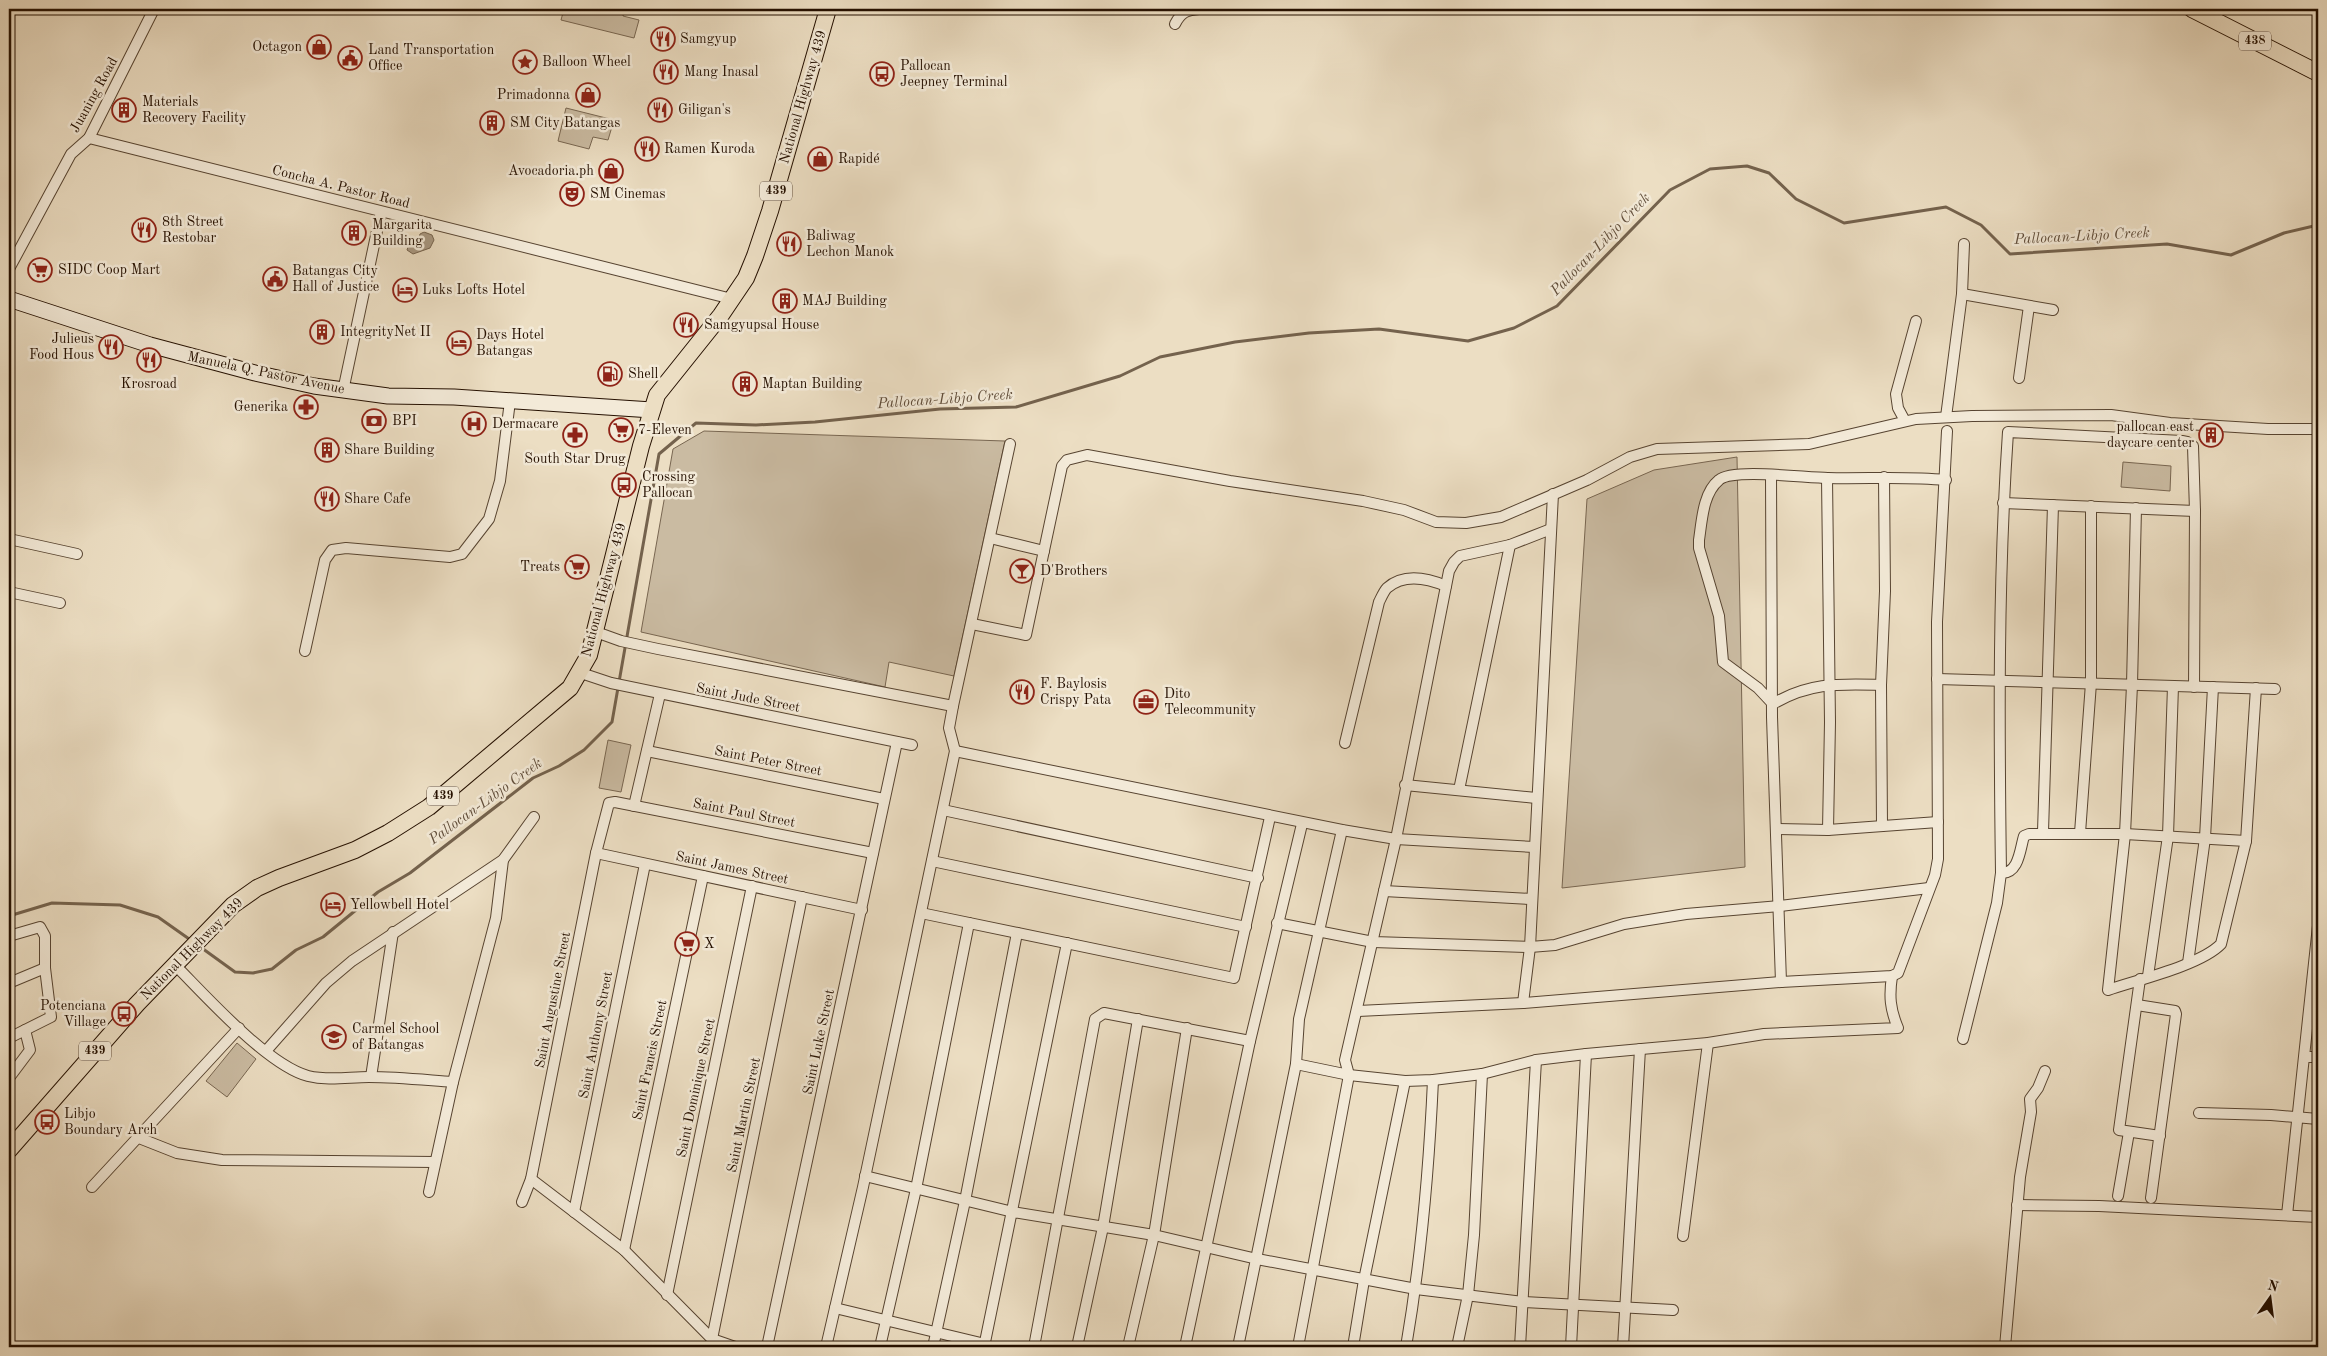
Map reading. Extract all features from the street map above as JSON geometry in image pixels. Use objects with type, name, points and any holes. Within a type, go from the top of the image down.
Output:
[{"type":"main road","name":"National Highway 439","points":[[9,1150],[61,1089],[178,960],[233,905],[256,888],[356,850],[388,834],[430,807],[552,706],[570,688],[581,673],[596,632],[641,446],[657,395],[669,377],[732,299],[746,278],[756,256],[828,9]]},
{"type":"main road","name":"438","points":[[2192,9],[2318,73]]},
{"type":"main road","name":"Manuela Q. Pastor Avenue","points":[[9,299],[114,334],[193,357],[287,380],[343,390],[388,396],[454,397],[652,410]]},
{"type":"street","name":"Juaning Road","points":[[9,270],[71,154],[89,138],[154,9]]},
{"type":"street","points":[[1175,24],[1179,15],[1188,10],[1199,9]]},
{"type":"street","name":"Concha A. Pastor Road","points":[[89,138],[732,299]]},
{"type":"street","points":[[343,390],[381,212]]},
{"type":"street","points":[[1946,417],[1962,294],[1964,244]]},
{"type":"street","points":[[1962,294],[2053,310]]},
{"type":"street","points":[[2019,378],[2029,306]]},
{"type":"street","points":[[1905,421],[1898,408],[1896,394],[1916,322]]},
{"type":"street","points":[[305,651],[325,560],[332,550],[346,548],[450,557],[462,554],[490,519],[500,481],[510,401]]},
{"type":"street","points":[[972,624],[1026,635],[1062,466],[1067,460],[1087,455],[1268,487],[1363,500],[1404,510],[1436,522],[1466,523],[1501,517],[1630,457],[1657,449],[1809,444],[1905,421],[1946,417],[2111,415],[2170,423],[2268,429],[2318,429]]},
{"type":"street","points":[[1358,1010],[1523,1002],[1782,982],[1892,976],[1902,967],[1935,875],[1938,860],[1936,622],[1946,480],[1947,431]]},
{"type":"street","points":[[1963,1039],[1997,903],[2001,873],[1998,680],[2003,503],[2008,432],[2187,442],[2193,446],[2195,511],[2194,687]]},
{"type":"street","points":[[826,1347],[866,1176],[943,810],[955,751],[949,728],[953,706],[1010,444]]},
{"type":"street","points":[[1772,704],[1758,688],[1723,662],[1719,616],[1699,540],[1710,488],[1720,478],[1740,475],[1946,480]]},
{"type":"street","points":[[1771,475],[1772,704],[1782,982]]},
{"type":"street","points":[[1882,826],[1881,685],[1885,591],[1884,477]]},
{"type":"street","points":[[1827,478],[1830,684],[1828,830]]},
{"type":"street","points":[[1523,1002],[1530,947],[1536,798],[1553,494]]},
{"type":"street","points":[[2003,503],[2195,511]]},
{"type":"street","points":[[2043,832],[2053,505]]},
{"type":"street","points":[[2080,833],[2091,683],[2091,506]]},
{"type":"street","points":[[2136,508],[2132,685],[2125,834],[2108,990],[2188,962],[2216,949],[2221,944],[2246,841],[2256,688]]},
{"type":"street","points":[[1298,1347],[1349,1075],[1345,1060],[1396,839],[1405,785],[1449,571],[1460,556],[1510,545],[1551,529]]},
{"type":"street","points":[[990,538],[1044,551]]},
{"type":"street","points":[[9,540],[77,554]]},
{"type":"street","points":[[1459,790],[1510,545]]},
{"type":"street","points":[[1345,743],[1379,602],[1387,588],[1410,577],[1446,586]]},
{"type":"street","points":[[9,592],[60,603]]},
{"type":"street","points":[[596,632],[621,641],[862,690],[953,706]]},
{"type":"street","name":"Saint Jude Street","points":[[581,673],[641,690],[912,745]]},
{"type":"street","points":[[1937,679],[2274,689]]},
{"type":"street","points":[[1772,704],[1791,693],[1807,688],[1830,684],[1881,685]]},
{"type":"street","points":[[2160,1136],[2119,1130],[2137,1005],[2144,978],[2168,836],[2173,686]]},
{"type":"street","points":[[2188,962],[2205,838],[2214,687]]},
{"type":"street","points":[[634,806],[660,694]]},
{"type":"street","name":"Saint Luke Street","points":[[767,1347],[897,742]]},
{"type":"street","name":"Saint Peter Street","points":[[647,751],[884,799]]},
{"type":"street","points":[[955,751],[1302,824],[1396,839],[1534,846]]},
{"type":"street","points":[[1405,785],[1536,798]]},
{"type":"street","name":"Saint Paul Street","points":[[609,803],[615,802],[873,853]]},
{"type":"street","name":"Saint Augustine Street","points":[[522,1202],[531,1179],[596,853],[609,803]]},
{"type":"street","points":[[943,810],[1258,878]]},
{"type":"street","points":[[266,1051],[326,983],[352,961],[503,860],[534,817]]},
{"type":"street","points":[[921,913],[1234,978],[1258,878],[1270,817]]},
{"type":"street","points":[[1776,829],[1828,830],[1938,822]]},
{"type":"street","points":[[1185,1347],[1250,1041],[1302,824]]},
{"type":"street","points":[[1238,1347],[1296,1064],[1299,1019],[1342,830]]},
{"type":"street","points":[[2001,873],[2014,869],[2026,835],[2043,832],[2125,834],[2246,841]]},
{"type":"street","name":"Saint James Street","points":[[596,853],[862,910]]},
{"type":"street","points":[[429,1192],[453,1082],[496,918],[503,860]]},
{"type":"street","points":[[932,861],[1246,927]]},
{"type":"street","name":"Saint Anthony Street","points":[[574,1212],[645,864]]},
{"type":"street","name":"Saint Francis Street","points":[[624,1250],[703,876]]},
{"type":"street","name":"Saint Dominique Street","points":[[667,1295],[752,886]]},
{"type":"street","points":[[1277,923],[1373,942],[1530,947],[1554,945],[1624,924],[1686,914],[1780,906],[1929,888]]},
{"type":"street","points":[[1384,892],[1532,899]]},
{"type":"street","name":"Saint Martin Street","points":[[712,1339],[802,897]]},
{"type":"street","points":[[880,1347],[916,1189],[969,923]]},
{"type":"street","points":[[2287,1215],[2318,926]]},
{"type":"street","points":[[9,936],[40,928],[44,936],[45,968],[51,1017],[9,1038]]},
{"type":"street","points":[[371,1077],[393,932]]},
{"type":"street","points":[[933,1347],[965,1201],[1017,933]]},
{"type":"street","points":[[835,1308],[985,1345],[1067,943]]},
{"type":"street","points":[[178,960],[239,1028],[295,1072],[327,1079],[371,1077],[453,1082]]},
{"type":"street","points":[[9,983],[45,968]]},
{"type":"street","points":[[1296,1064],[1349,1075],[1406,1081],[1433,1080],[1482,1074],[1536,1060],[1708,1043],[1764,1034],[1898,1028],[1891,1012],[1889,995],[1892,976]]},
{"type":"street","points":[[2137,1005],[2176,1012],[2151,1198]]},
{"type":"street","points":[[1034,1347],[1095,1019],[1104,1013],[1250,1041]]},
{"type":"street","points":[[1077,1347],[1104,1227],[1138,1019]]},
{"type":"street","points":[[92,1187],[239,1028]]},
{"type":"street","points":[[1128,1347],[1154,1235],[1187,1028]]},
{"type":"street","points":[[9,1078],[30,1050],[25,1030]]},
{"type":"street","points":[[1683,1236],[1708,1043]]},
{"type":"street","points":[[1623,1347],[1640,1049]]},
{"type":"street","points":[[1571,1347],[1586,1054]]},
{"type":"street","points":[[2305,1057],[2318,1057]]},
{"type":"street","points":[[1520,1347],[1536,1060]]},
{"type":"street","points":[[2005,1347],[2017,1205],[2031,1112],[2030,1099],[2038,1088],[2045,1070]]},
{"type":"street","points":[[1457,1347],[1468,1295],[1474,1235],[1482,1074]]},
{"type":"street","points":[[1406,1347],[1416,1289],[1428,1176],[1433,1080]]},
{"type":"street","points":[[1353,1347],[1364,1280],[1406,1081]]},
{"type":"street","points":[[2199,1113],[2271,1115],[2318,1120]]},
{"type":"street","points":[[2118,1196],[2129,1132]]},
{"type":"street","points":[[139,1138],[177,1153],[222,1160],[435,1162]]},
{"type":"street","points":[[866,1176],[1013,1212],[1154,1235],[1257,1259],[1416,1289],[1523,1302],[1673,1310]]},
{"type":"street","points":[[531,1179],[624,1250],[712,1339],[735,1347]]},
{"type":"street","points":[[2017,1205],[2099,1206],[2318,1217]]},
{"type":"shaded area","points":[[564,9],[624,9],[623,16],[639,20],[634,38],[561,20]]},
{"type":"shaded area","points":[[566,108],[614,120],[608,140],[593,137],[589,149],[558,141]]},
{"type":"shaded area","points":[[424,232],[432,235],[434,240],[430,248],[413,254],[407,250],[409,244],[417,244],[420,234]]},
{"type":"shaded area","points":[[704,431],[1005,441],[954,676],[889,662],[885,687],[641,632],[673,449]]},
{"type":"shaded area","points":[[1737,457],[1745,867],[1562,888],[1587,499],[1654,470]]},
{"type":"shaded area","points":[[2123,462],[2171,466],[2170,491],[2121,487]]},
{"type":"shaded area","points":[[608,740],[631,745],[621,792],[599,788]]},
{"type":"shaded area","points":[[237,1043],[256,1059],[227,1097],[206,1081]]},
{"type":"waterway","name":"Pallocan-Libjo Creek","points":[[199,946],[235,972],[253,973],[272,969],[296,950],[323,937],[378,892],[410,873],[533,778],[559,766],[584,750],[612,722],[659,454],[696,423],[756,425],[815,422],[940,409],[1016,407],[1120,376],[1160,357],[1235,342],[1309,333],[1379,329],[1468,341],[1514,328],[1557,306],[1670,190],[1710,169],[1747,166],[1769,173],[1796,199],[1844,223],[1946,207],[1981,225],[2010,254],[2167,244],[2231,255],[2284,233],[2318,225]]},
{"type":"waterway","name":"Pallocan-Libjo Creek","points":[[9,916],[52,903],[120,905],[158,917],[192,941]]},
{"type":"place","name":"Samgyup","points":[[663,39]]},
{"type":"place","name":"Octagon","points":[[319,47]]},
{"type":"place","name":"Land Transportation Office","points":[[350,58]]},
{"type":"place","name":"Balloon Wheel","points":[[525,62]]},
{"type":"place","name":"Mang Inasal","points":[[666,72]]},
{"type":"place","name":"Pallocan Jeepney Terminal","points":[[882,74]]},
{"type":"place","name":"Primadonna","points":[[588,95]]},
{"type":"place","name":"Materials Recovery Facility","points":[[124,110]]},
{"type":"place","name":"Giligan's","points":[[660,110]]},
{"type":"place","name":"SM City Batangas","points":[[492,123]]},
{"type":"place","name":"Ramen Kuroda","points":[[647,149]]},
{"type":"place","name":"Rapidé","points":[[820,159]]},
{"type":"place","name":"Avocadoria.ph","points":[[611,171]]},
{"type":"place","name":"SM Cinemas","points":[[572,194]]},
{"type":"place","name":"8th Street Restobar","points":[[144,230]]},
{"type":"place","name":"Margarita Building","points":[[354,233]]},
{"type":"place","name":"Baliwag Lechon Manok","points":[[789,244]]},
{"type":"place","name":"SIDC Coop Mart","points":[[40,270]]},
{"type":"place","name":"Batangas City Hall of Justice","points":[[275,279]]},
{"type":"place","name":"Luks Lofts Hotel","points":[[405,290]]},
{"type":"place","name":"MAJ Building","points":[[785,301]]},
{"type":"place","name":"Samgyupsal House","points":[[686,325]]},
{"type":"place","name":"IntegrityNet II","points":[[322,332]]},
{"type":"place","name":"Days Hotel Batangas","points":[[459,343]]},
{"type":"place","name":"Julieus Food Hous","points":[[111,347]]},
{"type":"place","name":"Krosroad","points":[[149,360]]},
{"type":"place","name":"Shell","points":[[610,374]]},
{"type":"place","name":"Maptan Building","points":[[745,384]]},
{"type":"place","name":"Generika","points":[[306,407]]},
{"type":"place","name":"BPI","points":[[374,421]]},
{"type":"place","name":"Dermacare","points":[[474,424]]},
{"type":"place","name":"7-Eleven","points":[[621,430]]},
{"type":"place","name":"South Star Drug","points":[[575,435]]},
{"type":"place","name":"pallocan east daycare center","points":[[2211,435]]},
{"type":"place","name":"Share Building","points":[[327,450]]},
{"type":"place","name":"Crossing Pallocan","points":[[624,485]]},
{"type":"place","name":"Share Cafe","points":[[327,499]]},
{"type":"place","name":"Treats","points":[[577,567]]},
{"type":"place","name":"D'Brothers","points":[[1022,571]]},
{"type":"place","name":"F. Baylosis Crispy Pata","points":[[1022,692]]},
{"type":"place","name":"Dito Telecommunity","points":[[1146,702]]},
{"type":"place","name":"Yellowbell Hotel","points":[[333,905]]},
{"type":"place","name":"X","points":[[687,944]]},
{"type":"place","name":"Potenciana Village","points":[[124,1014]]},
{"type":"place","name":"Carmel School of Batangas","points":[[334,1037]]},
{"type":"place","name":"Libjo Boundary Arch","points":[[47,1122]]}]
